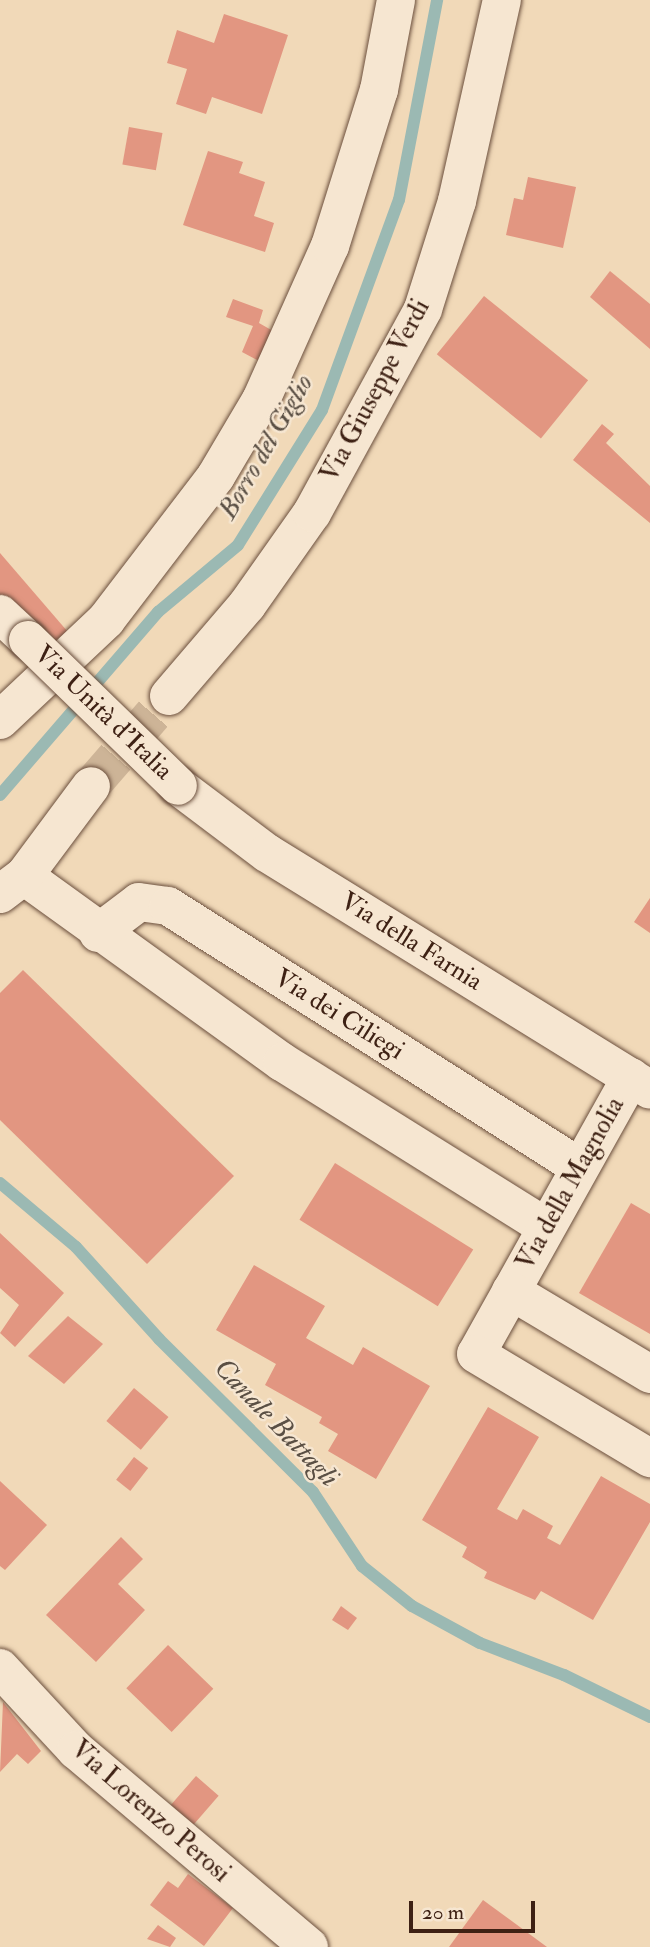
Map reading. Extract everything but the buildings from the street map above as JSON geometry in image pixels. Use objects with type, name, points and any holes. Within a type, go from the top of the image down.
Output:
[{"type":"street","points":[[0,720],[106,620],[216,476],[261,400],[330,246],[379,90],[396,0]]},
{"type":"street","name":"Via Giuseppe Verdi","points":[[169,696],[200,661],[312,513],[423,309],[457,201],[502,0]]},
{"type":"street","name":"Via Unità d'Italia","points":[[0,614],[178,786]]},
{"type":"street","points":[[91,786],[12,885],[97,933],[282,1062],[544,1226]]},
{"type":"street","name":"Via della Farnia","points":[[178,786],[267,853],[640,1084]]},
{"type":"street","name":"Via dei Ciliegi","points":[[97,933],[139,902],[169,906],[579,1167]]},
{"type":"street","name":"Via della Magnolia","points":[[640,1084],[579,1167],[544,1226],[512,1291],[476,1354],[650,1458]]},
{"type":"street","name":"Via della Magnolia","points":[[512,1291],[650,1374]]},
{"type":"street","name":"Via Lorenzo Perosi","points":[[0,1668],[76,1750],[309,1947]]},
{"type":"waterway","name":"Borro del Giglio","points":[[0,795],[158,612],[238,545],[322,410],[399,200],[437,0]]},
{"type":"waterway","name":"Canale Battagli","points":[[0,1183],[76,1247],[159,1339],[313,1492],[362,1566],[412,1606],[480,1643],[564,1675],[650,1717]]},
{"type":"tunnel","points":[[91,786],[169,696]]}]
